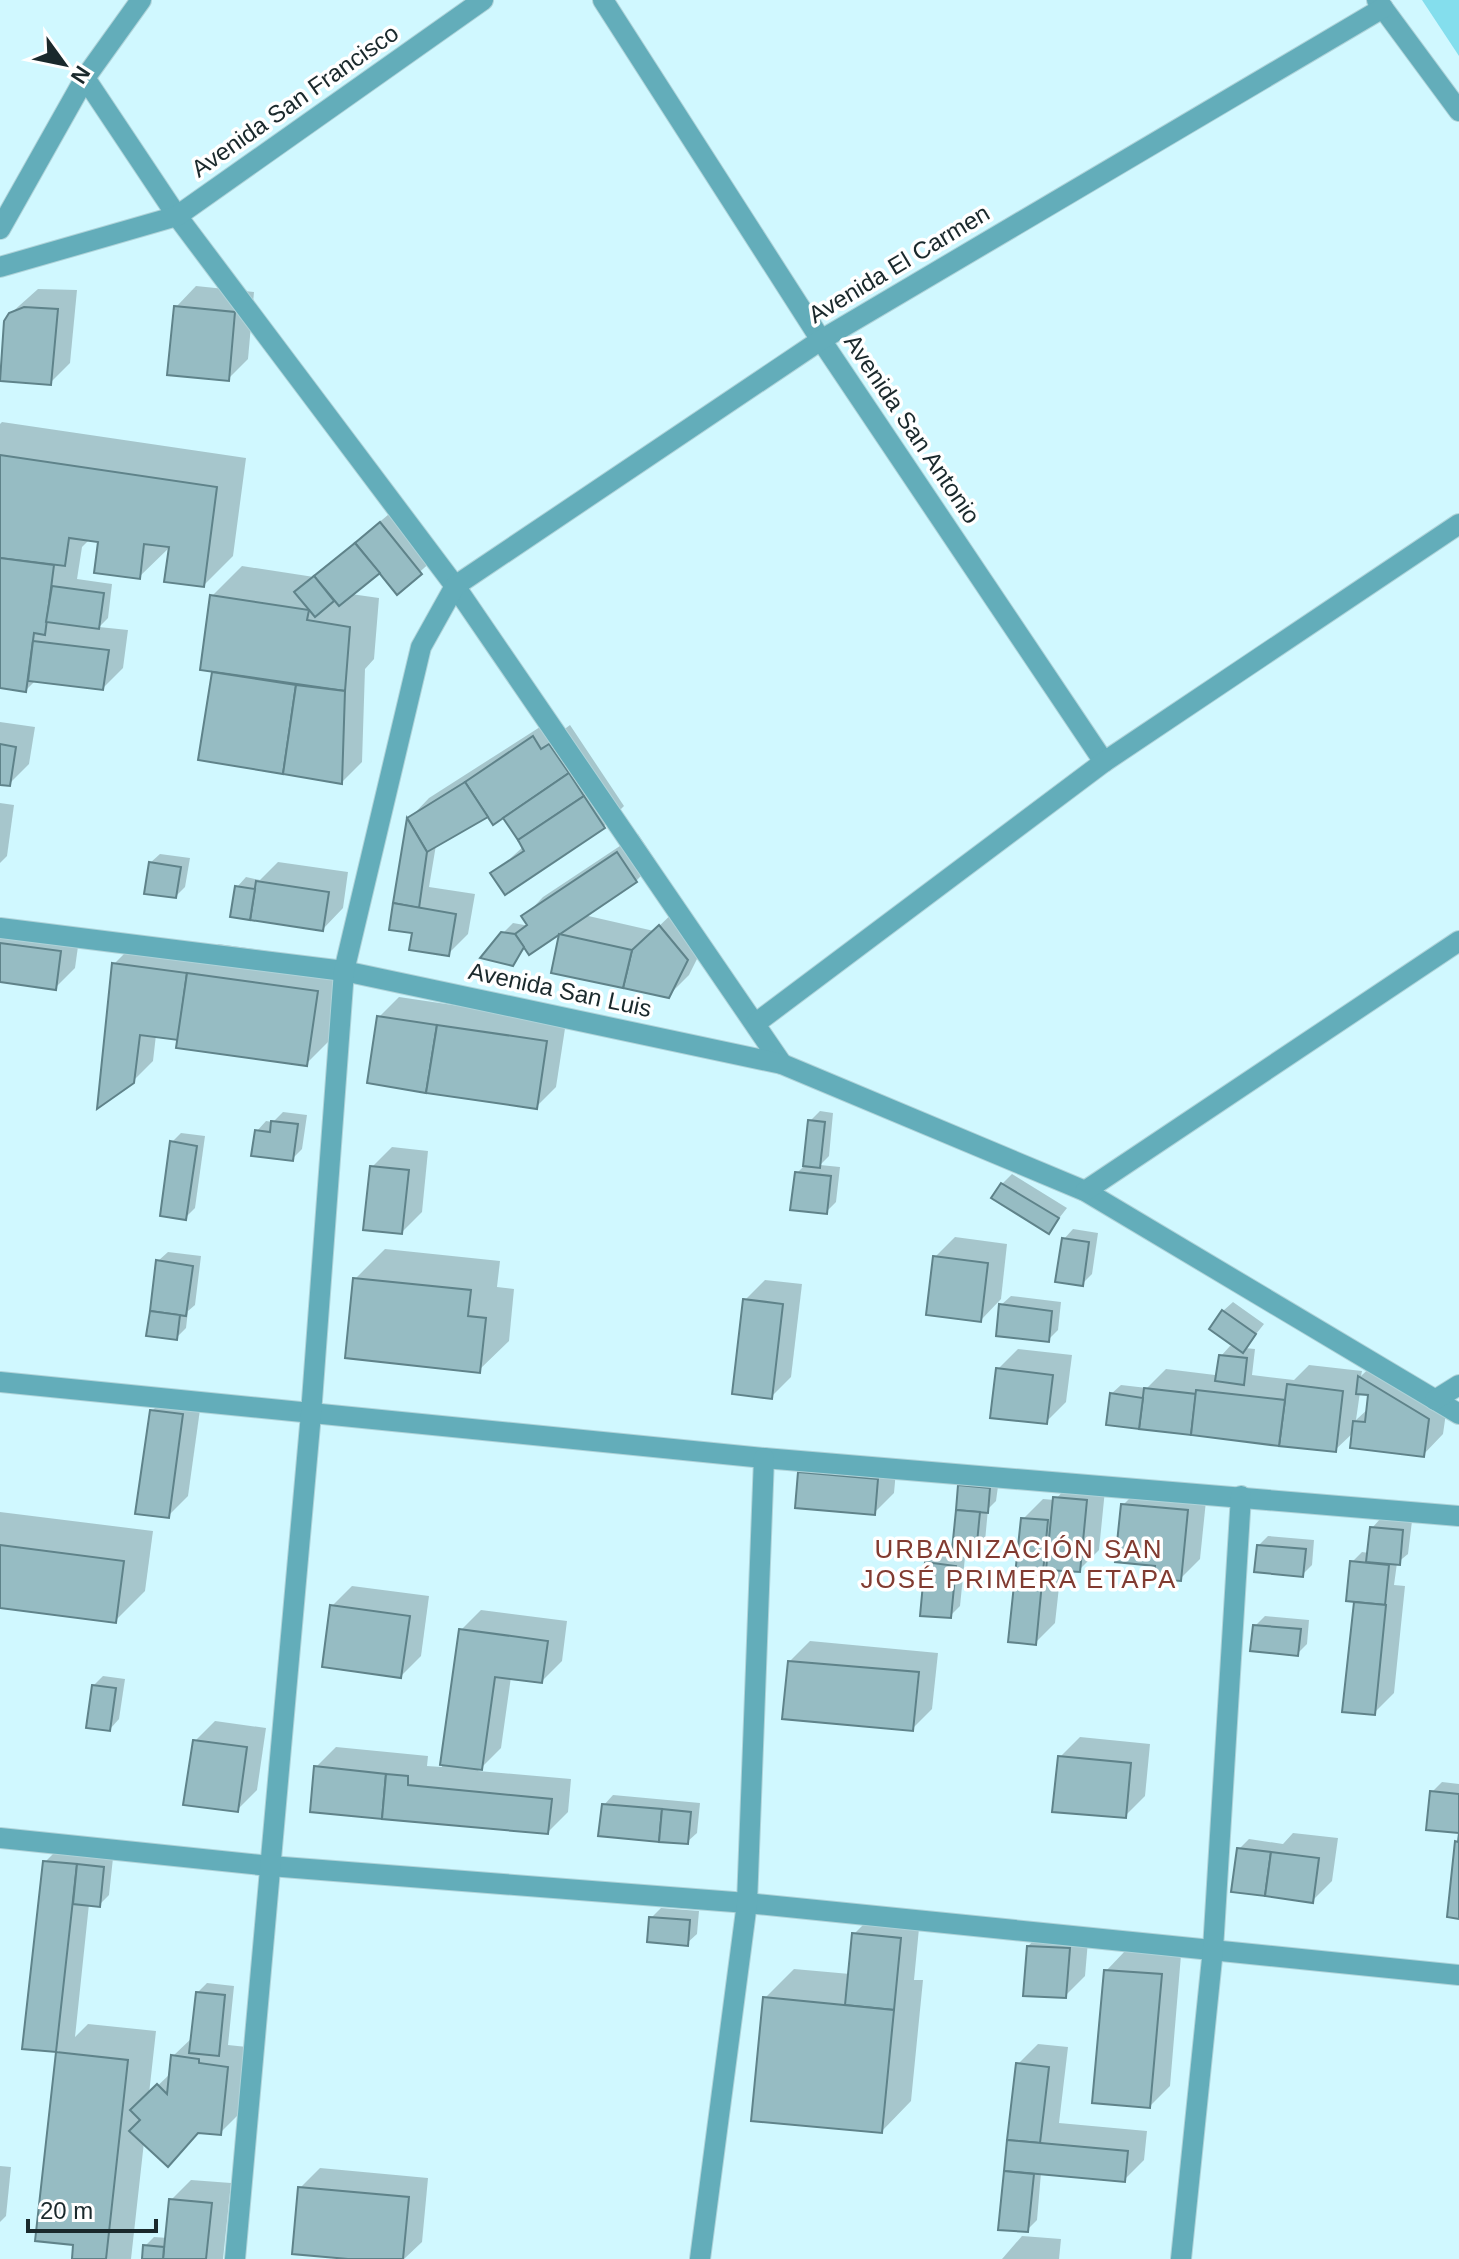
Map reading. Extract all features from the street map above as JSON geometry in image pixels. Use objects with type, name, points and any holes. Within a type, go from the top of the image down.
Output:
[{"type":"street","points":[[0,229],[85,78],[141,0]]},
{"type":"street","name":"Avenida San Francisco","points":[[0,267],[177,216],[483,0]]},
{"type":"street","name":"Avenida San Antonio","points":[[603,0],[821,340],[1104,762]]},
{"type":"street","points":[[1380,4],[1459,111]]},
{"type":"street","name":"Avenida El Carmen","points":[[455,586],[821,340],[1380,4]]},
{"type":"street","points":[[85,78],[177,216],[455,586],[782,1064]]},
{"type":"street","points":[[756,1023],[1104,762],[1459,524]]},
{"type":"street","points":[[235,2259],[311,1414],[344,971],[421,647],[455,586]]},
{"type":"street","name":"Avenida San Luis","points":[[0,928],[344,971],[782,1064],[1085,1191],[1459,1414]]},
{"type":"street","points":[[1085,1191],[1459,941]]},
{"type":"street","points":[[0,1382],[764,1458],[1459,1516]]},
{"type":"street","points":[[1435,1400],[1459,1385]]},
{"type":"street","points":[[700,2259],[747,1903],[764,1458]]},
{"type":"street","points":[[1181,2259],[1213,1949],[1241,1496]]},
{"type":"street","points":[[0,1838],[270,1866],[747,1903],[1459,1975]]},
{"type":"shaded area","points":[[1422,0],[1459,0],[1459,56]]},
{"type":"building","points":[[174,306],[235,312],[229,381],[167,375]]},
{"type":"building","points":[[24,307],[58,309],[51,385],[0,381],[4,321],[9,313]]},
{"type":"building","points":[[0,455],[217,487],[204,587],[164,582],[169,547],[144,544],[140,579],[94,573],[98,542],[69,538],[65,566],[0,558]]},
{"type":"building","points":[[380,522],[422,574],[397,595],[355,543]]},
{"type":"building","points":[[355,543],[380,573],[339,606],[314,576]]},
{"type":"building","points":[[0,558],[54,565],[45,635],[34,633],[26,692],[0,688]]},
{"type":"building","points":[[314,576],[334,601],[315,617],[294,592]]},
{"type":"building","points":[[52,586],[104,593],[99,629],[46,622]]},
{"type":"building","points":[[210,595],[309,610],[307,620],[350,627],[345,691],[200,670]]},
{"type":"building","points":[[33,641],[109,650],[103,690],[28,681]]},
{"type":"building","points":[[212,672],[296,685],[283,774],[198,760]]},
{"type":"building","points":[[296,685],[345,691],[342,784],[283,774]]},
{"type":"building","points":[[533,736],[541,749],[549,744],[569,773],[493,825],[465,782]]},
{"type":"building","points":[[0,744],[16,747],[10,786],[0,785]]},
{"type":"building","points":[[569,773],[584,796],[518,840],[503,818]]},
{"type":"building","points":[[465,782],[488,817],[427,852],[407,818]]},
{"type":"building","points":[[584,796],[605,828],[505,895],[490,873],[524,851],[518,840]]},
{"type":"building","points":[[407,818],[427,852],[419,908],[393,903]]},
{"type":"building","points":[[617,852],[637,882],[529,955],[515,934],[527,925],[521,916]]},
{"type":"building","points":[[149,862],[181,867],[176,898],[144,894]]},
{"type":"building","points":[[256,881],[329,892],[323,931],[250,920]]},
{"type":"building","points":[[235,886],[255,889],[250,920],[230,917]]},
{"type":"building","points":[[393,903],[456,914],[449,956],[409,950],[412,933],[389,930]]},
{"type":"building","points":[[659,925],[688,960],[669,998],[623,988],[632,950]]},
{"type":"building","points":[[501,932],[515,934],[524,947],[513,966],[480,958]]},
{"type":"building","points":[[559,934],[632,950],[623,988],[551,973]]},
{"type":"building","points":[[0,943],[61,951],[56,990],[0,982]]},
{"type":"building","points":[[112,963],[187,973],[178,1040],[140,1035],[134,1083],[97,1109]]},
{"type":"building","points":[[187,973],[318,991],[307,1066],[176,1048]]},
{"type":"building","points":[[377,1016],[437,1025],[426,1093],[367,1083]]},
{"type":"building","points":[[437,1025],[547,1041],[537,1109],[426,1093]]},
{"type":"building","points":[[808,1120],[825,1122],[820,1168],[803,1166]]},
{"type":"building","points":[[271,1121],[298,1124],[293,1161],[251,1156],[255,1130],[270,1132]]},
{"type":"building","points":[[170,1141],[197,1146],[186,1220],[160,1216]]},
{"type":"building","points":[[370,1166],[409,1170],[402,1234],[363,1230]]},
{"type":"building","points":[[795,1172],[831,1176],[827,1214],[790,1210]]},
{"type":"building","points":[[1001,1183],[1059,1218],[1049,1234],[991,1198]]},
{"type":"building","points":[[1062,1238],[1089,1242],[1083,1286],[1055,1282]]},
{"type":"building","points":[[933,1256],[988,1263],[981,1322],[926,1315]]},
{"type":"building","points":[[156,1260],[193,1266],[186,1316],[150,1311]]},
{"type":"building","points":[[353,1278],[471,1290],[468,1316],[486,1318],[480,1373],[345,1358]]},
{"type":"building","points":[[743,1299],[783,1304],[772,1399],[732,1394]]},
{"type":"building","points":[[999,1304],[1052,1311],[1049,1342],[996,1336]]},
{"type":"building","points":[[1222,1310],[1256,1334],[1243,1353],[1209,1329]]},
{"type":"building","points":[[150,1311],[180,1315],[177,1340],[146,1336]]},
{"type":"building","points":[[1219,1355],[1247,1358],[1244,1385],[1215,1381]]},
{"type":"building","points":[[996,1368],[1053,1375],[1047,1424],[990,1418]]},
{"type":"building","points":[[1358,1376],[1429,1419],[1424,1457],[1350,1448],[1353,1421],[1365,1422],[1368,1395],[1356,1394]]},
{"type":"building","points":[[1287,1384],[1343,1391],[1336,1452],[1279,1446]]},
{"type":"building","points":[[1144,1388],[1196,1394],[1191,1435],[1139,1429]]},
{"type":"building","points":[[1196,1390],[1285,1400],[1279,1446],[1191,1435]]},
{"type":"building","points":[[1110,1393],[1143,1398],[1139,1429],[1106,1425]]},
{"type":"building","points":[[150,1410],[183,1414],[169,1518],[135,1514]]},
{"type":"building","points":[[798,1472],[878,1479],[875,1515],[795,1508]]},
{"type":"building","points":[[958,1485],[990,1488],[988,1513],[956,1510]]},
{"type":"building","points":[[1053,1497],[1087,1500],[1080,1572],[1046,1570]]},
{"type":"building","points":[[1121,1504],[1188,1510],[1181,1581],[1154,1579],[1155,1566],[1115,1562]]},
{"type":"building","points":[[956,1510],[980,1512],[976,1553],[952,1550]]},
{"type":"building","points":[[1021,1518],[1048,1520],[1036,1645],[1008,1642]]},
{"type":"building","points":[[1370,1527],[1403,1530],[1400,1565],[1366,1562]]},
{"type":"building","points":[[0,1545],[124,1561],[116,1623],[0,1608]]},
{"type":"building","points":[[1257,1545],[1306,1549],[1303,1577],[1254,1572]]},
{"type":"building","points":[[1350,1561],[1389,1565],[1385,1605],[1346,1601]]},
{"type":"building","points":[[925,1562],[956,1566],[951,1618],[920,1616]]},
{"type":"building","points":[[1354,1602],[1386,1605],[1375,1715],[1342,1712]]},
{"type":"building","points":[[330,1605],[410,1616],[401,1678],[322,1667]]},
{"type":"building","points":[[1253,1625],[1301,1629],[1298,1656],[1250,1651]]},
{"type":"building","points":[[459,1629],[548,1641],[542,1683],[495,1677],[482,1770],[440,1765]]},
{"type":"building","points":[[788,1661],[919,1672],[913,1731],[782,1719]]},
{"type":"building","points":[[92,1685],[116,1688],[110,1731],[86,1728]]},
{"type":"building","points":[[193,1740],[247,1747],[238,1812],[183,1805]]},
{"type":"building","points":[[1058,1756],[1131,1763],[1126,1818],[1052,1812]]},
{"type":"building","points":[[314,1766],[386,1774],[382,1819],[310,1812]]},
{"type":"building","points":[[386,1774],[408,1776],[408,1785],[552,1799],[548,1834],[382,1819]]},
{"type":"building","points":[[1430,1791],[1459,1794],[1459,1833],[1426,1830]]},
{"type":"building","points":[[602,1804],[662,1809],[659,1842],[598,1836]]},
{"type":"building","points":[[662,1809],[691,1812],[688,1844],[659,1842]]},
{"type":"building","points":[[1459,1833],[1459,1919],[1447,1917],[1455,1841],[1458,1842]]},
{"type":"building","points":[[1237,1848],[1271,1852],[1265,1896],[1231,1892]]},
{"type":"building","points":[[1271,1852],[1319,1858],[1313,1903],[1265,1896]]},
{"type":"building","points":[[43,1861],[77,1864],[56,2052],[22,2049]]},
{"type":"building","points":[[77,1864],[104,1867],[100,1907],[73,1904]]},
{"type":"building","points":[[649,1917],[690,1920],[688,1946],[647,1942]]},
{"type":"building","points":[[852,1933],[901,1938],[894,2010],[845,2005]]},
{"type":"building","points":[[1027,1946],[1070,1948],[1066,1998],[1023,1996]]},
{"type":"building","points":[[1104,1970],[1162,1974],[1150,2108],[1092,2103]]},
{"type":"building","points":[[196,1992],[225,1995],[219,2056],[189,2053]]},
{"type":"building","points":[[763,1997],[894,2010],[882,2133],[751,2121]]},
{"type":"building","points":[[56,2052],[128,2060],[106,2259],[72,2259],[73,2245],[35,2241]]},
{"type":"building","points":[[171,2055],[228,2067],[221,2135],[198,2133],[168,2167],[129,2131],[140,2120],[130,2110],[157,2084],[167,2094]]},
{"type":"building","points":[[1016,2063],[1049,2067],[1040,2143],[1007,2140]]},
{"type":"building","points":[[1007,2140],[1128,2151],[1125,2182],[1004,2171]]},
{"type":"building","points":[[1004,2171],[1034,2174],[1028,2232],[998,2230]]},
{"type":"building","points":[[298,2187],[409,2197],[403,2259],[348,2259],[292,2254]]},
{"type":"building","points":[[169,2199],[212,2203],[206,2259],[163,2259]]},
{"type":"building","points":[[143,2245],[164,2247],[163,2259],[142,2259]]},
{"type":"district","name":"URBANIZACIÓN SAN JOSÉ PRIMERA ETAPA","points":[[1019,1564]]}]
